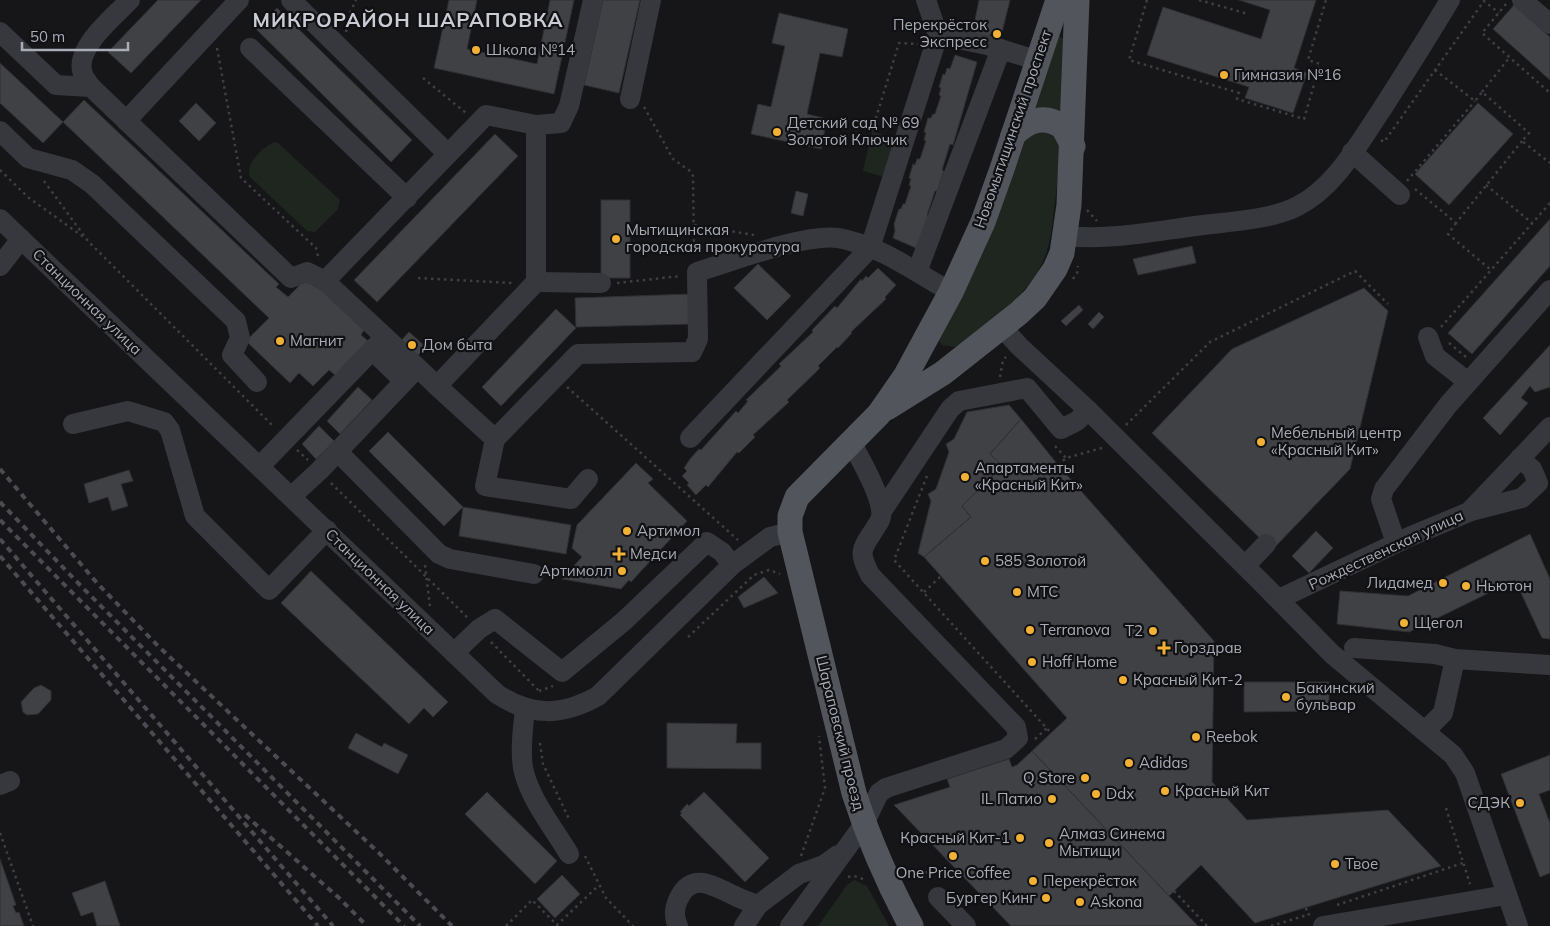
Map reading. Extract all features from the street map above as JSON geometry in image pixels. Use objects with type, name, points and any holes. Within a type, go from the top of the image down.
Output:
[{"type":"main road","name":"Новомытищинский проспект","points":[[790,532],[790,516],[797,497],[879,414],[906,375],[951,292],[983,222],[1036,60],[1058,0]]},
{"type":"main road","name":"Новомытищинский проспект","points":[[879,414],[925,386],[970,353],[1030,303],[1047,283],[1062,253],[1073,237],[1072,146],[1077,0]]},
{"type":"main road","points":[[1013,135],[1033,121],[1054,121],[1063,127],[1072,146]]},
{"type":"main road","points":[[929,333],[931,344],[944,355],[963,356],[970,353]]},
{"type":"main road","name":"Шараповский проезд","points":[[790,532],[849,774],[864,824],[890,887],[911,926]]},
{"type":"street","points":[[130,0],[86,46],[81,60],[82,74],[92,88],[291,278],[307,272],[325,281],[378,344],[411,374],[436,386],[494,439]]},
{"type":"street","points":[[126,121],[239,0]]},
{"type":"street","points":[[291,0],[448,154]]},
{"type":"street","points":[[325,281],[486,115],[536,125],[561,123],[569,106],[593,0]]},
{"type":"street","points":[[631,92],[651,0]]},
{"type":"street","points":[[690,438],[870,248],[936,40],[926,0]]},
{"type":"street","points":[[1073,237],[1130,235],[1268,216],[1294,208],[1318,193],[1352,152],[1403,77],[1450,0]]},
{"type":"street","points":[[1522,0],[1550,24]]},
{"type":"street","points":[[0,32],[56,85],[92,88]]},
{"type":"street","points":[[936,40],[1001,49],[1036,60]]},
{"type":"street","points":[[250,48],[407,198]]},
{"type":"street","points":[[917,272],[1001,49]]},
{"type":"street","points":[[436,386],[535,283],[536,125]]},
{"type":"street","points":[[0,131],[28,158],[48,165],[63,167],[81,175],[236,321],[240,338],[232,355],[257,382]]},
{"type":"street","points":[[1352,152],[1400,195]]},
{"type":"street","name":"Станционная улица","points":[[0,219],[328,530],[497,694],[525,709],[536,711],[566,709],[583,704],[598,696],[732,565],[770,537],[790,532]]},
{"type":"street","points":[[588,479],[571,499],[485,486],[494,439],[578,354],[692,352],[698,339],[695,263],[808,239],[837,238],[870,248],[951,292]]},
{"type":"street","points":[[0,266],[21,239]]},
{"type":"street","points":[[535,283],[601,283]]},
{"type":"street","points":[[1396,543],[1382,500],[1384,488],[1468,382],[1550,290]]},
{"type":"street","points":[[1002,327],[1019,346],[1088,410],[1243,563],[1332,654],[1453,755],[1465,773],[1518,926]]},
{"type":"street","points":[[1438,338],[1435,356],[1468,382]]},
{"type":"street","points":[[260,466],[378,344]]},
{"type":"street","points":[[292,496],[319,471],[411,374]]},
{"type":"street","points":[[790,926],[864,824],[875,800],[886,788],[1006,749],[1018,738],[1016,727],[870,575],[860,555],[861,549],[881,519],[882,511],[950,409],[959,401],[1027,388],[1061,429],[1077,421],[1088,410]]},
{"type":"street","points":[[73,424],[128,411],[164,422],[170,430],[195,516],[269,590],[328,530]]},
{"type":"street","name":"Рождественская улица","points":[[1279,599],[1396,543],[1469,512],[1550,427]]},
{"type":"street","points":[[851,442],[865,467],[882,511]]},
{"type":"street","points":[[337,451],[440,554],[450,559],[534,574]]},
{"type":"street","points":[[1469,512],[1522,498],[1544,481],[1520,458]]},
{"type":"street","points":[[454,653],[479,629],[495,619],[562,672],[624,621],[707,542],[722,552],[732,565]]},
{"type":"street","points":[[1243,563],[1264,542]]},
{"type":"street","points":[[1354,648],[1435,654],[1455,659],[1550,665]]},
{"type":"street","points":[[1425,731],[1443,713],[1455,659]]},
{"type":"street","points":[[525,709],[522,742],[523,768],[538,804],[569,854]]},
{"type":"street","points":[[744,926],[758,906],[799,874],[824,865],[849,845]]},
{"type":"street","points":[[678,926],[675,917],[675,906],[681,894],[695,883],[710,884],[758,906]]},
{"type":"street","points":[[1316,918],[1432,908],[1476,902],[1506,895]]},
{"type":"street","points":[[938,897],[966,926]]},
{"type":"street","points":[[1414,926],[1432,908]]},
{"type":"path","points":[[349,15],[356,0]]},
{"type":"path","points":[[1147,0],[1129,60],[1239,93],[1237,99],[1304,119],[1320,64],[1308,60],[1326,0]]},
{"type":"path","points":[[1199,0],[1248,14]]},
{"type":"path","points":[[1384,142],[1484,0],[1499,13]]},
{"type":"path","points":[[1509,0],[1482,33],[1550,94]]},
{"type":"path","points":[[213,27],[241,178],[316,248],[325,281]]},
{"type":"path","points":[[872,131],[899,43],[936,40]]},
{"type":"path","points":[[1456,223],[1406,181],[1510,58]]},
{"type":"path","points":[[1435,70],[1475,100]]},
{"type":"path","points":[[423,78],[479,123]]},
{"type":"path","points":[[601,283],[643,280],[695,263],[692,176],[690,171],[673,159],[631,92]]},
{"type":"path","points":[[1482,92],[1529,133],[1448,234],[1491,270]]},
{"type":"path","points":[[1522,141],[1550,163]]},
{"type":"path","points":[[28,158],[88,241]]},
{"type":"path","points":[[0,170],[29,198],[88,241],[319,471]]},
{"type":"path","points":[[1486,185],[1532,223]]},
{"type":"path","points":[[1470,361],[1438,338],[1441,327],[1550,203]]},
{"type":"path","points":[[1072,280],[1077,273],[1073,237],[1085,208],[1101,223]]},
{"type":"path","points":[[694,225],[760,236]]},
{"type":"path","points":[[1118,420],[1125,426],[1210,342],[1354,271],[1388,304]]},
{"type":"path","points":[[418,278],[535,283]]},
{"type":"path","points":[[555,377],[729,530]]},
{"type":"path","points":[[1058,465],[1066,458],[1105,447]]},
{"type":"path","points":[[930,469],[894,560],[1052,733]]},
{"type":"path","points":[[688,637],[754,576],[769,570],[783,576]]},
{"type":"path","points":[[924,593],[941,576]]},
{"type":"path","points":[[801,858],[826,788],[818,731]]},
{"type":"path","points":[[1446,808],[1476,902]]},
{"type":"path","points":[[0,833],[33,926]]},
{"type":"path","points":[[1336,906],[1463,863]]},
{"type":"path","points":[[901,874],[957,870]]},
{"type":"path","points":[[843,880],[854,876],[868,882]]},
{"type":"path","points":[[506,926],[532,900],[557,925],[599,885]]},
{"type":"path","points":[[1174,891],[1207,926]]},
{"type":"path","points":[[606,898],[633,926]]},
{"type":"path","points":[[1306,908],[1316,918]]},
{"type":"path","points":[[1271,926],[1316,918]]},
{"type":"shaded area","points":[[1059,36],[1063,39],[1062,116],[1033,110]]},
{"type":"shaded area","points":[[1049,129],[1058,143],[1060,163],[1051,232],[1042,263],[1024,291],[999,314],[959,346],[942,345],[937,339],[1019,140]]},
{"type":"shaded area","points":[[872,131],[896,139],[884,177],[863,171]]},
{"type":"shaded area","points":[[277,142],[340,200],[338,209],[315,232],[307,231],[250,177],[250,167],[257,155],[267,146]]},
{"type":"shaded area","points":[[854,880],[867,886],[889,926],[818,926],[847,885]]},
{"type":"building","points":[[158,0],[201,0],[131,73],[108,52]]},
{"type":"building","points":[[449,0],[477,0],[467,49],[537,64],[550,0],[574,0],[554,94],[434,68]]},
{"type":"building","points":[[603,0],[640,0],[619,93],[584,85]]},
{"type":"building","points":[[979,0],[1010,0],[1001,36],[990,34],[989,39],[972,35]]},
{"type":"building","points":[[1239,0],[1316,0],[1294,68],[1307,73],[1293,113],[1245,98],[1249,87],[1147,55],[1163,7],[1261,39],[1270,10]]},
{"type":"building","points":[[1514,5],[1550,37],[1550,80],[1493,29]]},
{"type":"building","points":[[277,8],[412,140],[391,162],[256,29]]},
{"type":"building","points":[[779,13],[848,29],[842,57],[820,53],[807,114],[827,119],[821,149],[751,134],[758,104],[771,107],[785,46],[772,43]]},
{"type":"building","points":[[955,55],[977,62],[953,145],[950,144],[942,170],[944,171],[937,191],[935,191],[927,215],[929,216],[916,248],[893,238],[894,224],[899,209],[905,204],[911,186],[909,185],[911,179],[909,178],[913,164],[915,165],[917,159],[920,159],[926,141],[924,140],[926,133],[924,132],[928,118],[935,114],[941,96],[939,95],[941,88],[939,87],[943,74],[945,75],[947,68],[950,69]]},
{"type":"building","points":[[0,63],[63,122],[43,143],[0,103]]},
{"type":"building","points":[[84,100],[279,284],[276,287],[288,297],[308,277],[364,330],[361,335],[368,341],[335,375],[329,370],[313,386],[299,373],[290,383],[246,341],[269,318],[63,122]]},
{"type":"building","points":[[196,103],[216,123],[199,141],[179,121]]},
{"type":"building","points":[[1478,103],[1513,134],[1449,205],[1415,174]]},
{"type":"building","points":[[495,134],[518,156],[377,302],[354,280]]},
{"type":"building","points":[[796,191],[808,194],[803,216],[791,213]]},
{"type":"building","name":"Мытищинская городская прокуратура","points":[[601,200],[630,200],[630,278],[601,278]]},
{"type":"building","points":[[1550,219],[1550,266],[1472,354],[1448,333]]},
{"type":"building","points":[[1192,246],[1196,263],[1138,275],[1133,259]]},
{"type":"building","points":[[758,264],[791,296],[767,320],[734,288]]},
{"type":"building","points":[[878,268],[896,285],[885,297],[886,299],[818,366],[820,368],[787,400],[789,402],[753,435],[755,437],[739,453],[737,452],[708,487],[706,485],[696,495],[682,476],[687,471],[684,468],[690,459],[699,449],[701,450],[736,411],[738,413],[748,401],[746,400],[781,366],[779,364],[813,332],[812,330],[835,306],[837,308],[861,279],[862,281],[866,276],[868,278]]},
{"type":"building","points":[[1364,288],[1388,311],[1350,469],[1272,550],[1152,433],[1232,349]]},
{"type":"building","points":[[692,294],[693,324],[576,327],[575,298]]},
{"type":"building","points":[[1079,305],[1083,310],[1066,326],[1061,321]]},
{"type":"building","points":[[556,309],[576,328],[501,406],[482,387]]},
{"type":"building","points":[[1099,312],[1104,317],[1093,329],[1088,324]]},
{"type":"building","name":"Дом быта","points":[[409,332],[426,347],[415,358],[399,343]]},
{"type":"building","points":[[1550,345],[1550,387],[1535,392],[1530,386],[1521,398],[1528,403],[1500,435],[1483,418]]},
{"type":"building","points":[[358,387],[372,400],[340,434],[327,421]]},
{"type":"building","name":"Апартаменты «Красный Кит»","points":[[1009,405],[1021,419],[990,454],[1002,466],[962,506],[971,517],[924,557],[918,553],[931,501],[928,494],[936,489],[949,452],[946,444],[954,439],[967,412]]},
{"type":"building","name":"Красный Кит-2","points":[[1021,419],[1058,465],[1214,641],[1212,782],[1247,820],[1388,810],[1441,866],[1255,923],[1201,865],[1169,896],[1032,751],[1067,718],[924,557],[971,517],[962,506],[1002,466],[990,454]]},
{"type":"building","points":[[319,426],[334,441],[316,459],[302,444]]},
{"type":"building","points":[[388,432],[463,507],[444,526],[369,451]]},
{"type":"building","name":"Артимол","points":[[636,463],[653,479],[648,483],[687,521],[631,582],[629,580],[621,589],[562,579],[582,557],[572,548],[577,525]]},
{"type":"building","points":[[129,470],[133,481],[121,484],[128,506],[112,511],[108,497],[89,503],[84,484]]},
{"type":"building","points":[[463,507],[571,525],[566,554],[459,536]]},
{"type":"building","points":[[1316,531],[1333,548],[1309,573],[1292,556]]},
{"type":"building","name":"Ньютон","points":[[1530,534],[1550,579],[1550,639],[1542,638],[1515,580],[1409,632],[1337,624],[1340,591],[1408,596]]},
{"type":"building","points":[[311,571],[448,702],[433,717],[424,708],[409,724],[281,603]]},
{"type":"building","points":[[764,577],[778,593],[744,608],[738,597]]},
{"type":"building","name":"Бакинский бульвар","points":[[1244,682],[1329,682],[1329,711],[1244,712]]},
{"type":"building","points":[[41,685],[51,691],[51,700],[38,714],[27,715],[23,712],[21,702],[34,688]]},
{"type":"building","points":[[667,723],[737,724],[736,743],[761,743],[761,769],[667,768]]},
{"type":"building","points":[[356,733],[382,747],[384,743],[408,755],[398,774],[348,748]]},
{"type":"building","name":"Красный Кит-1","points":[[1032,751],[1198,926],[1011,926],[894,805],[950,787],[947,779],[1009,759],[1012,767],[1017,765]]},
{"type":"building","points":[[1550,755],[1550,790],[1539,794],[1550,823],[1550,873],[1540,877],[1501,774]]},
{"type":"building","points":[[487,792],[557,861],[535,884],[465,814]]},
{"type":"building","points":[[704,792],[769,858],[745,882],[680,815],[682,813],[680,812],[687,804],[689,806]]},
{"type":"building","points":[[0,859],[16,905],[13,906],[16,913],[19,912],[24,926],[0,926]]},
{"type":"building","points":[[562,875],[580,894],[555,918],[537,899]]},
{"type":"building","points":[[105,881],[120,926],[97,926],[93,912],[81,916],[72,893]]},
{"type":"railway","points":[[0,469],[97,583],[158,646],[379,853],[452,926]]},
{"type":"railway","points":[[0,502],[80,585],[420,926]]},
{"type":"railway","points":[[0,520],[404,926]]},
{"type":"railway","points":[[0,539],[333,926]]},
{"type":"railway","points":[[0,556],[318,926]]},
{"type":"railway","points":[[245,815],[338,897],[367,926]]},
{"type":"place","name":"Перекрёсток Экспресс","points":[[997,34]]},
{"type":"place","name":"Школа №14","points":[[476,50]]},
{"type":"place","name":"Гимназия №16","points":[[1224,75]]},
{"type":"place","name":"Детский сад № 69 Золотой Ключик","points":[[777,132]]},
{"type":"place","name":"Мытищинская городская прокуратура","points":[[616,239]]},
{"type":"place","name":"Магнит","points":[[280,341]]},
{"type":"place","name":"Дом быта","points":[[412,345]]},
{"type":"place","name":"Мебельный центр «Красный Кит»","points":[[1261,442]]},
{"type":"place","name":"Апартаменты «Красный Кит»","points":[[965,477]]},
{"type":"place","name":"Артимол","points":[[627,531]]},
{"type":"place","name":"Медси","points":[[619,554]]},
{"type":"place","name":"585 Золотой","points":[[985,561]]},
{"type":"place","name":"Артимолл","points":[[622,571]]},
{"type":"place","name":"Лидамед","points":[[1443,583]]},
{"type":"place","name":"Ньютон","points":[[1466,586]]},
{"type":"place","name":"МТС","points":[[1017,592]]},
{"type":"place","name":"Щегол","points":[[1404,623]]},
{"type":"place","name":"Terranova","points":[[1030,630]]},
{"type":"place","name":"T2","points":[[1153,631]]},
{"type":"place","name":"Горздрав","points":[[1164,648]]},
{"type":"place","name":"Hoff Home","points":[[1032,662]]},
{"type":"place","name":"Красный Кит-2","points":[[1123,680]]},
{"type":"place","name":"Бакинский бульвар","points":[[1286,697]]},
{"type":"place","name":"Reebok","points":[[1196,737]]},
{"type":"place","name":"Adidas","points":[[1129,763]]},
{"type":"place","name":"Q Store","points":[[1085,778]]},
{"type":"place","name":"Красный Кит","points":[[1165,791]]},
{"type":"place","name":"Ddx","points":[[1096,794]]},
{"type":"place","name":"IL Патио","points":[[1052,799]]},
{"type":"place","name":"СДЭК","points":[[1520,803]]},
{"type":"place","name":"Красный Кит-1","points":[[1020,838]]},
{"type":"place","name":"Алмаз Синема Мытищи","points":[[1049,843]]},
{"type":"place","name":"One Price Coffee","points":[[953,856]]},
{"type":"place","name":"Твое","points":[[1335,864]]},
{"type":"place","name":"Перекрёсток","points":[[1033,881]]},
{"type":"place","name":"Бургер Кинг","points":[[1046,898]]},
{"type":"place","name":"Askona","points":[[1080,902]]},
{"type":"district","name":"МИКРОРАЙОН ШАРАПОВКА","points":[[408,20]]}]
